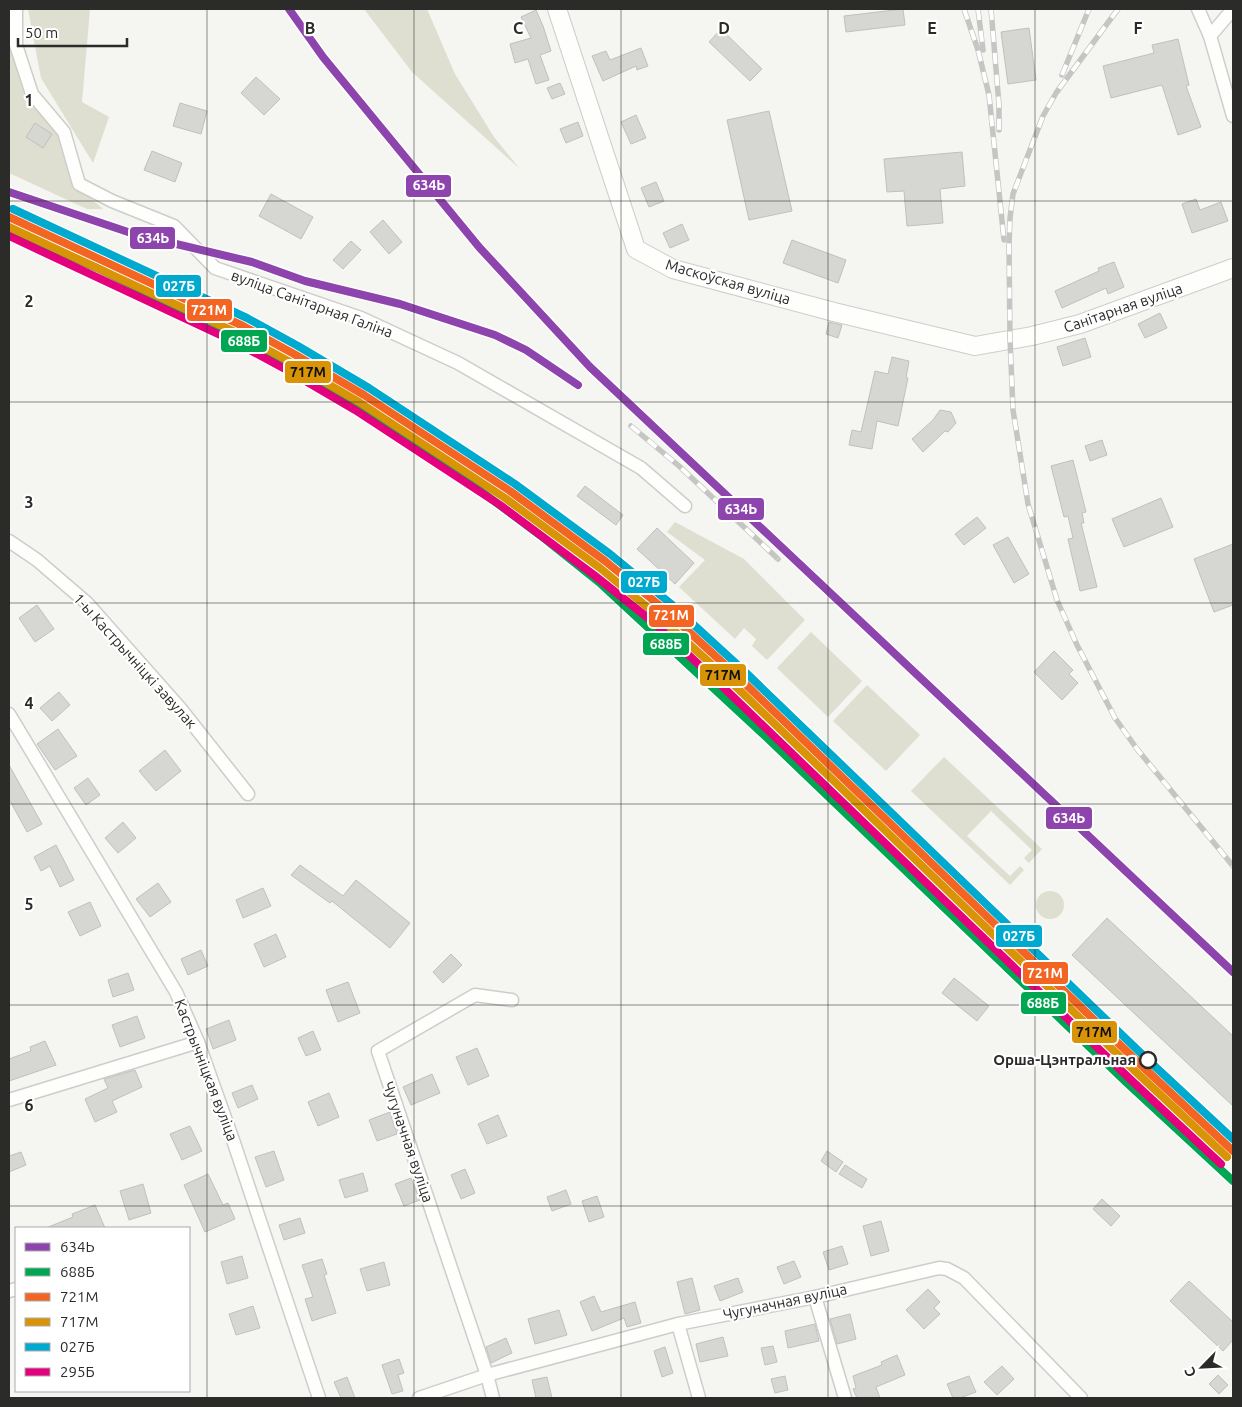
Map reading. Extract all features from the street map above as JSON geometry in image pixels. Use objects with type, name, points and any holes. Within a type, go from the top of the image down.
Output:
[{"type":"street","name":"вуліца Санітарная Галіна","points":[[16,9],[16,45],[32,94],[64,132],[79,184],[112,201],[174,226],[215,268],[361,318],[458,363],[641,468],[686,506]]},
{"type":"street","name":"Маскоўская вуліца","points":[[558,9],[636,249],[672,269],[932,336],[974,346],[1010,339]]},
{"type":"street","points":[[1198,9],[1210,36],[1233,116]]},
{"type":"street","points":[[1210,36],[1233,9]]},
{"type":"street","name":"Санітарная вуліца","points":[[1010,339],[1032,336],[1080,324],[1233,268]]},
{"type":"street","name":"1-ы Кастрычніцкі завулак","points":[[9,541],[37,560],[87,603],[180,708],[248,794]]},
{"type":"street","name":"Кастрычніцкая вуліца","points":[[9,714],[176,992],[198,1042],[234,1143],[319,1398]]},
{"type":"street","name":"Чугуначная вуліца","points":[[487,1375],[378,1051],[475,995],[512,1000]]},
{"type":"street","points":[[9,1100],[198,1042]]},
{"type":"street","name":"Чугуначная вуліца","points":[[419,1398],[487,1375],[678,1324],[815,1297],[940,1268],[947,1268],[964,1278],[1081,1398]]},
{"type":"street","points":[[815,1297],[845,1398]]},
{"type":"street","points":[[678,1324],[699,1398]]},
{"type":"street","points":[[487,1375],[493,1398]]},
{"type":"shaded area","points":[[28,9],[90,9],[82,102],[109,117],[93,163],[41,78]]},
{"type":"shaded area","points":[[364,9],[427,9],[455,74],[494,137],[519,168],[412,72]]},
{"type":"shaded area","points":[[9,46],[25,93],[60,135],[72,182],[103,209],[87,209],[9,173]]},
{"type":"shaded area","points":[[675,522],[744,559],[805,620],[767,660],[752,646],[756,639],[744,628],[735,639],[679,587],[705,560],[667,532]]},
{"type":"shaded area","points":[[811,632],[862,681],[828,717],[777,668]]},
{"type":"shaded area","points":[[867,685],[920,735],[886,771],[833,721]]},
{"type":"shaded area","points":[[944,757],[1042,849],[1029,863],[1024,858],[1032,850],[991,811],[967,836],[1010,876],[1020,866],[1024,870],[1010,885],[911,791]]},
{"type":"shaded area","points":[[1050,891],[1060,895],[1064,905],[1060,915],[1050,919],[1040,915],[1036,905],[1040,895]]},
{"type":"building","points":[[903,9],[905,25],[846,32],[844,16]]},
{"type":"building","points":[[536,10],[551,51],[540,55],[549,80],[536,84],[528,59],[515,63],[510,44],[531,38],[521,17]]},
{"type":"building","points":[[1029,28],[1036,80],[1008,84],[1001,32]]},
{"type":"building","points":[[721,29],[762,69],[750,81],[709,42]]},
{"type":"building","points":[[1178,39],[1189,85],[1186,86],[1201,127],[1178,135],[1162,85],[1111,98],[1103,66],[1154,53],[1152,45]]},
{"type":"building","points":[[641,48],[648,66],[637,70],[636,66],[603,81],[592,56],[606,51],[610,60]]},
{"type":"building","points":[[256,77],[280,99],[264,115],[241,93]]},
{"type":"building","points":[[560,83],[565,94],[552,99],[547,88]]},
{"type":"building","points":[[180,103],[207,111],[201,134],[173,126]]},
{"type":"building","points":[[769,111],[792,211],[749,220],[727,120]]},
{"type":"building","points":[[636,115],[646,138],[631,144],[621,122]]},
{"type":"building","points":[[578,122],[583,136],[566,143],[560,129]]},
{"type":"building","points":[[35,123],[52,134],[43,148],[26,137]]},
{"type":"building","points":[[152,151],[182,163],[175,182],[144,170]]},
{"type":"building","points":[[962,152],[965,186],[940,189],[943,223],[907,226],[904,191],[887,192],[884,159]]},
{"type":"building","points":[[656,182],[664,201],[649,207],[641,188]]},
{"type":"building","points":[[271,194],[313,217],[301,239],[259,216]]},
{"type":"building","points":[[1196,199],[1200,210],[1221,202],[1228,221],[1192,233],[1182,204]]},
{"type":"building","points":[[383,220],[402,242],[389,254],[370,232]]},
{"type":"building","points":[[682,224],[689,240],[670,248],[663,233]]},
{"type":"building","points":[[792,240],[846,260],[838,283],[783,263]]},
{"type":"building","points":[[351,241],[361,250],[343,269],[333,260]]},
{"type":"building","points":[[1114,262],[1124,287],[1108,294],[1106,288],[1062,308],[1055,291],[1099,271],[1098,268]]},
{"type":"building","points":[[1160,313],[1167,328],[1145,338],[1138,324]]},
{"type":"building","points":[[829,322],[842,325],[838,338],[826,334]]},
{"type":"building","points":[[1085,338],[1091,357],[1063,366],[1057,347]]},
{"type":"building","points":[[892,357],[909,361],[906,378],[908,378],[898,426],[877,421],[872,449],[849,445],[852,430],[861,432],[875,371],[888,374]]},
{"type":"building","points":[[940,410],[951,412],[956,423],[923,452],[912,439],[933,420]]},
{"type":"building","points":[[1102,440],[1107,455],[1090,461],[1085,446]]},
{"type":"building","points":[[1073,460],[1086,512],[1082,513],[1084,523],[1081,523],[1097,587],[1080,591],[1068,539],[1073,538],[1068,516],[1064,517],[1051,466]]},
{"type":"building","points":[[585,486],[623,515],[616,525],[577,496]]},
{"type":"building","points":[[1161,498],[1173,527],[1124,547],[1112,519]]},
{"type":"building","points":[[977,517],[986,528],[964,545],[955,534]]},
{"type":"building","points":[[657,528],[694,563],[675,584],[637,549]]},
{"type":"building","points":[[1008,537],[1029,574],[1014,583],[993,545]]},
{"type":"building","points":[[1233,544],[1233,605],[1214,612],[1194,559]]},
{"type":"building","points":[[37,605],[54,629],[35,642],[19,618]]},
{"type":"building","points":[[1054,651],[1073,670],[1069,674],[1078,683],[1062,700],[1034,672]]},
{"type":"building","points":[[59,692],[70,705],[52,721],[40,708]]},
{"type":"building","points":[[58,729],[77,756],[55,770],[37,744]]},
{"type":"building","points":[[165,750],[181,771],[156,791],[139,771]]},
{"type":"building","points":[[9,765],[42,824],[27,832],[9,799]]},
{"type":"building","points":[[88,778],[100,795],[86,805],[74,788]]},
{"type":"building","points":[[123,822],[136,838],[118,853],[105,838]]},
{"type":"building","points":[[56,845],[74,880],[60,887],[50,866],[41,871],[34,857]]},
{"type":"building","points":[[300,865],[343,896],[356,880],[410,923],[390,948],[332,901],[330,903],[291,875]]},
{"type":"building","points":[[158,883],[171,902],[150,917],[136,899]]},
{"type":"building","points":[[263,888],[271,906],[243,918],[236,900]]},
{"type":"building","points":[[90,902],[101,926],[80,936],[68,912]]},
{"type":"building","name":"Орша-Цэнтральная","points":[[1107,918],[1233,1036],[1233,1106],[1072,955]]},
{"type":"building","points":[[276,934],[286,957],[264,967],[254,944]]},
{"type":"building","points":[[201,950],[208,966],[188,975],[181,959]]},
{"type":"building","points":[[451,954],[462,965],[443,983],[433,972]]},
{"type":"building","points":[[128,973],[134,990],[113,997],[108,980]]},
{"type":"building","points":[[954,978],[989,1006],[977,1021],[942,993]]},
{"type":"building","points":[[348,982],[360,1013],[338,1022],[326,990]]},
{"type":"building","points":[[137,1016],[145,1038],[120,1047],[112,1025]]},
{"type":"building","points":[[229,1020],[236,1040],[213,1049],[206,1029]]},
{"type":"building","points":[[313,1031],[321,1050],[306,1056],[298,1038]]},
{"type":"building","points":[[45,1041],[56,1065],[9,1081],[9,1059],[31,1051],[30,1047]]},
{"type":"building","points":[[477,1048],[489,1076],[468,1085],[456,1057]]},
{"type":"building","points":[[135,1070],[142,1087],[112,1101],[117,1112],[95,1122],[85,1099],[108,1088],[104,1079]]},
{"type":"building","points":[[432,1074],[440,1093],[411,1105],[403,1087]]},
{"type":"building","points":[[252,1085],[258,1099],[238,1108],[232,1093]]},
{"type":"building","points":[[329,1093],[339,1117],[318,1126],[308,1102]]},
{"type":"building","points":[[390,1112],[397,1134],[377,1141],[369,1120]]},
{"type":"building","points":[[498,1115],[507,1136],[487,1144],[478,1124]]},
{"type":"building","points":[[190,1126],[202,1151],[182,1160],[170,1134]]},
{"type":"building","points":[[274,1151],[284,1180],[266,1187],[255,1157]]},
{"type":"building","points":[[827,1151],[843,1162],[836,1172],[821,1161]]},
{"type":"building","points":[[21,1152],[26,1165],[9,1172],[9,1156]]},
{"type":"building","points":[[845,1165],[867,1179],[862,1188],[839,1174]]},
{"type":"building","points":[[465,1169],[475,1193],[461,1199],[451,1175]]},
{"type":"building","points":[[363,1173],[368,1191],[345,1198],[339,1180]]},
{"type":"building","points":[[208,1174],[223,1205],[228,1203],[235,1219],[205,1232],[184,1185]]},
{"type":"building","points":[[411,1178],[420,1200],[404,1206],[395,1184]]},
{"type":"building","points":[[143,1184],[151,1213],[129,1220],[120,1191]]},
{"type":"building","points":[[566,1190],[571,1204],[552,1211],[547,1197]]},
{"type":"building","points":[[597,1196],[604,1217],[589,1222],[582,1201]]},
{"type":"building","points":[[1102,1199],[1120,1216],[1111,1226],[1093,1209]]},
{"type":"building","points":[[95,1205],[105,1227],[48,1227],[73,1217],[72,1214]]},
{"type":"building","points":[[300,1218],[305,1233],[284,1240],[279,1225]]},
{"type":"building","points":[[881,1221],[889,1251],[871,1256],[863,1226]]},
{"type":"building","points":[[842,1246],[848,1264],[829,1270],[823,1252]]},
{"type":"building","points":[[242,1256],[248,1278],[227,1284],[221,1262]]},
{"type":"building","points":[[322,1259],[327,1274],[324,1275],[336,1313],[312,1321],[305,1299],[313,1297],[302,1265]]},
{"type":"building","points":[[794,1261],[801,1277],[784,1284],[777,1267]]},
{"type":"building","points":[[384,1262],[390,1285],[367,1291],[360,1269]]},
{"type":"building","points":[[692,1278],[700,1310],[685,1314],[677,1282]]},
{"type":"building","points":[[738,1278],[743,1292],[720,1301],[714,1286]]},
{"type":"building","points":[[1189,1281],[1233,1322],[1233,1340],[1223,1351],[1170,1301]]},
{"type":"building","points":[[928,1289],[940,1302],[934,1308],[940,1314],[924,1329],[906,1310]]},
{"type":"building","points":[[594,1296],[601,1312],[635,1302],[641,1323],[627,1327],[624,1318],[592,1331],[580,1302]]},
{"type":"building","points":[[253,1306],[260,1328],[236,1335],[229,1314]]},
{"type":"building","points":[[559,1310],[567,1335],[535,1344],[528,1319]]},
{"type":"building","points":[[850,1314],[856,1339],[837,1344],[830,1319]]},
{"type":"building","points":[[815,1324],[819,1341],[788,1348],[785,1331]]},
{"type":"building","points":[[723,1337],[728,1356],[700,1362],[696,1344]]},
{"type":"building","points":[[506,1338],[512,1353],[491,1363],[486,1347]]},
{"type":"building","points":[[773,1346],[777,1362],[765,1365],[761,1348]]},
{"type":"building","points":[[665,1347],[673,1373],[662,1377],[654,1351]]},
{"type":"building","points":[[897,1355],[905,1375],[876,1387],[880,1398],[857,1398],[853,1389],[856,1388],[853,1376],[882,1365],[881,1362]]},
{"type":"building","points":[[399,1359],[404,1373],[398,1375],[403,1391],[392,1394],[382,1365]]},
{"type":"building","points":[[1002,1366],[1014,1379],[997,1395],[984,1382]]},
{"type":"building","points":[[1218,1375],[1228,1385],[1219,1394],[1209,1384]]},
{"type":"building","points":[[785,1376],[788,1390],[775,1393],[771,1379]]},
{"type":"building","points":[[969,1376],[976,1392],[960,1398],[953,1398],[947,1384]]},
{"type":"building","points":[[347,1377],[355,1398],[341,1398],[334,1382]]},
{"type":"building","points":[[547,1377],[552,1398],[536,1398],[532,1380]]},
{"type":"railway","points":[[964,9],[978,50],[989,95],[1004,240]]},
{"type":"railway","points":[[978,9],[983,50]]},
{"type":"railway","points":[[991,9],[999,105],[999,130]]},
{"type":"railway","points":[[1062,75],[1089,9]]},
{"type":"railway","points":[[1118,9],[1056,93],[1043,116],[1013,194],[1009,246],[1013,410],[1028,504],[1057,600],[1077,645],[1115,718],[1137,749],[1233,866]]},
{"type":"railway","points":[[631,426],[679,466],[778,559]]},
{"type":"transit line","name":"634Ь","points":[[289,9],[323,57],[479,247],[590,367],[1233,972]]},
{"type":"transit line","name":"634Ь","points":[[9,192],[134,234],[252,262],[305,281],[400,304],[495,335],[526,350],[578,385]]},
{"type":"transit line","name":"027Б","points":[[13,209],[247,318],[298,346],[369,388],[515,484],[610,554],[670,603],[741,668],[1148,1060],[1233,1139]]},
{"type":"transit line","name":"721М","points":[[9,217],[243,326],[294,354],[364,395],[510,491],[605,561],[664,609],[735,674],[1142,1066],[1233,1151]]},
{"type":"transit line","name":"717М","points":[[9,227],[239,334],[290,362],[359,402],[505,498],[600,568],[658,616],[729,680],[1136,1072],[1227,1157]]},
{"type":"transit line","name":"688Б","points":[[9,230],[97,268],[238,338],[287,365],[400,436],[478,489],[541,536],[601,584],[764,735],[1126,1082],[1233,1181]]},
{"type":"transit line","name":"295Б","points":[[9,236],[235,342],[285,369],[355,410],[500,505],[594,575],[653,622],[723,687],[1130,1079],[1221,1164]]},
{"type":"place","name":"Орша-Цэнтральная","points":[[1148,1060]]}]
